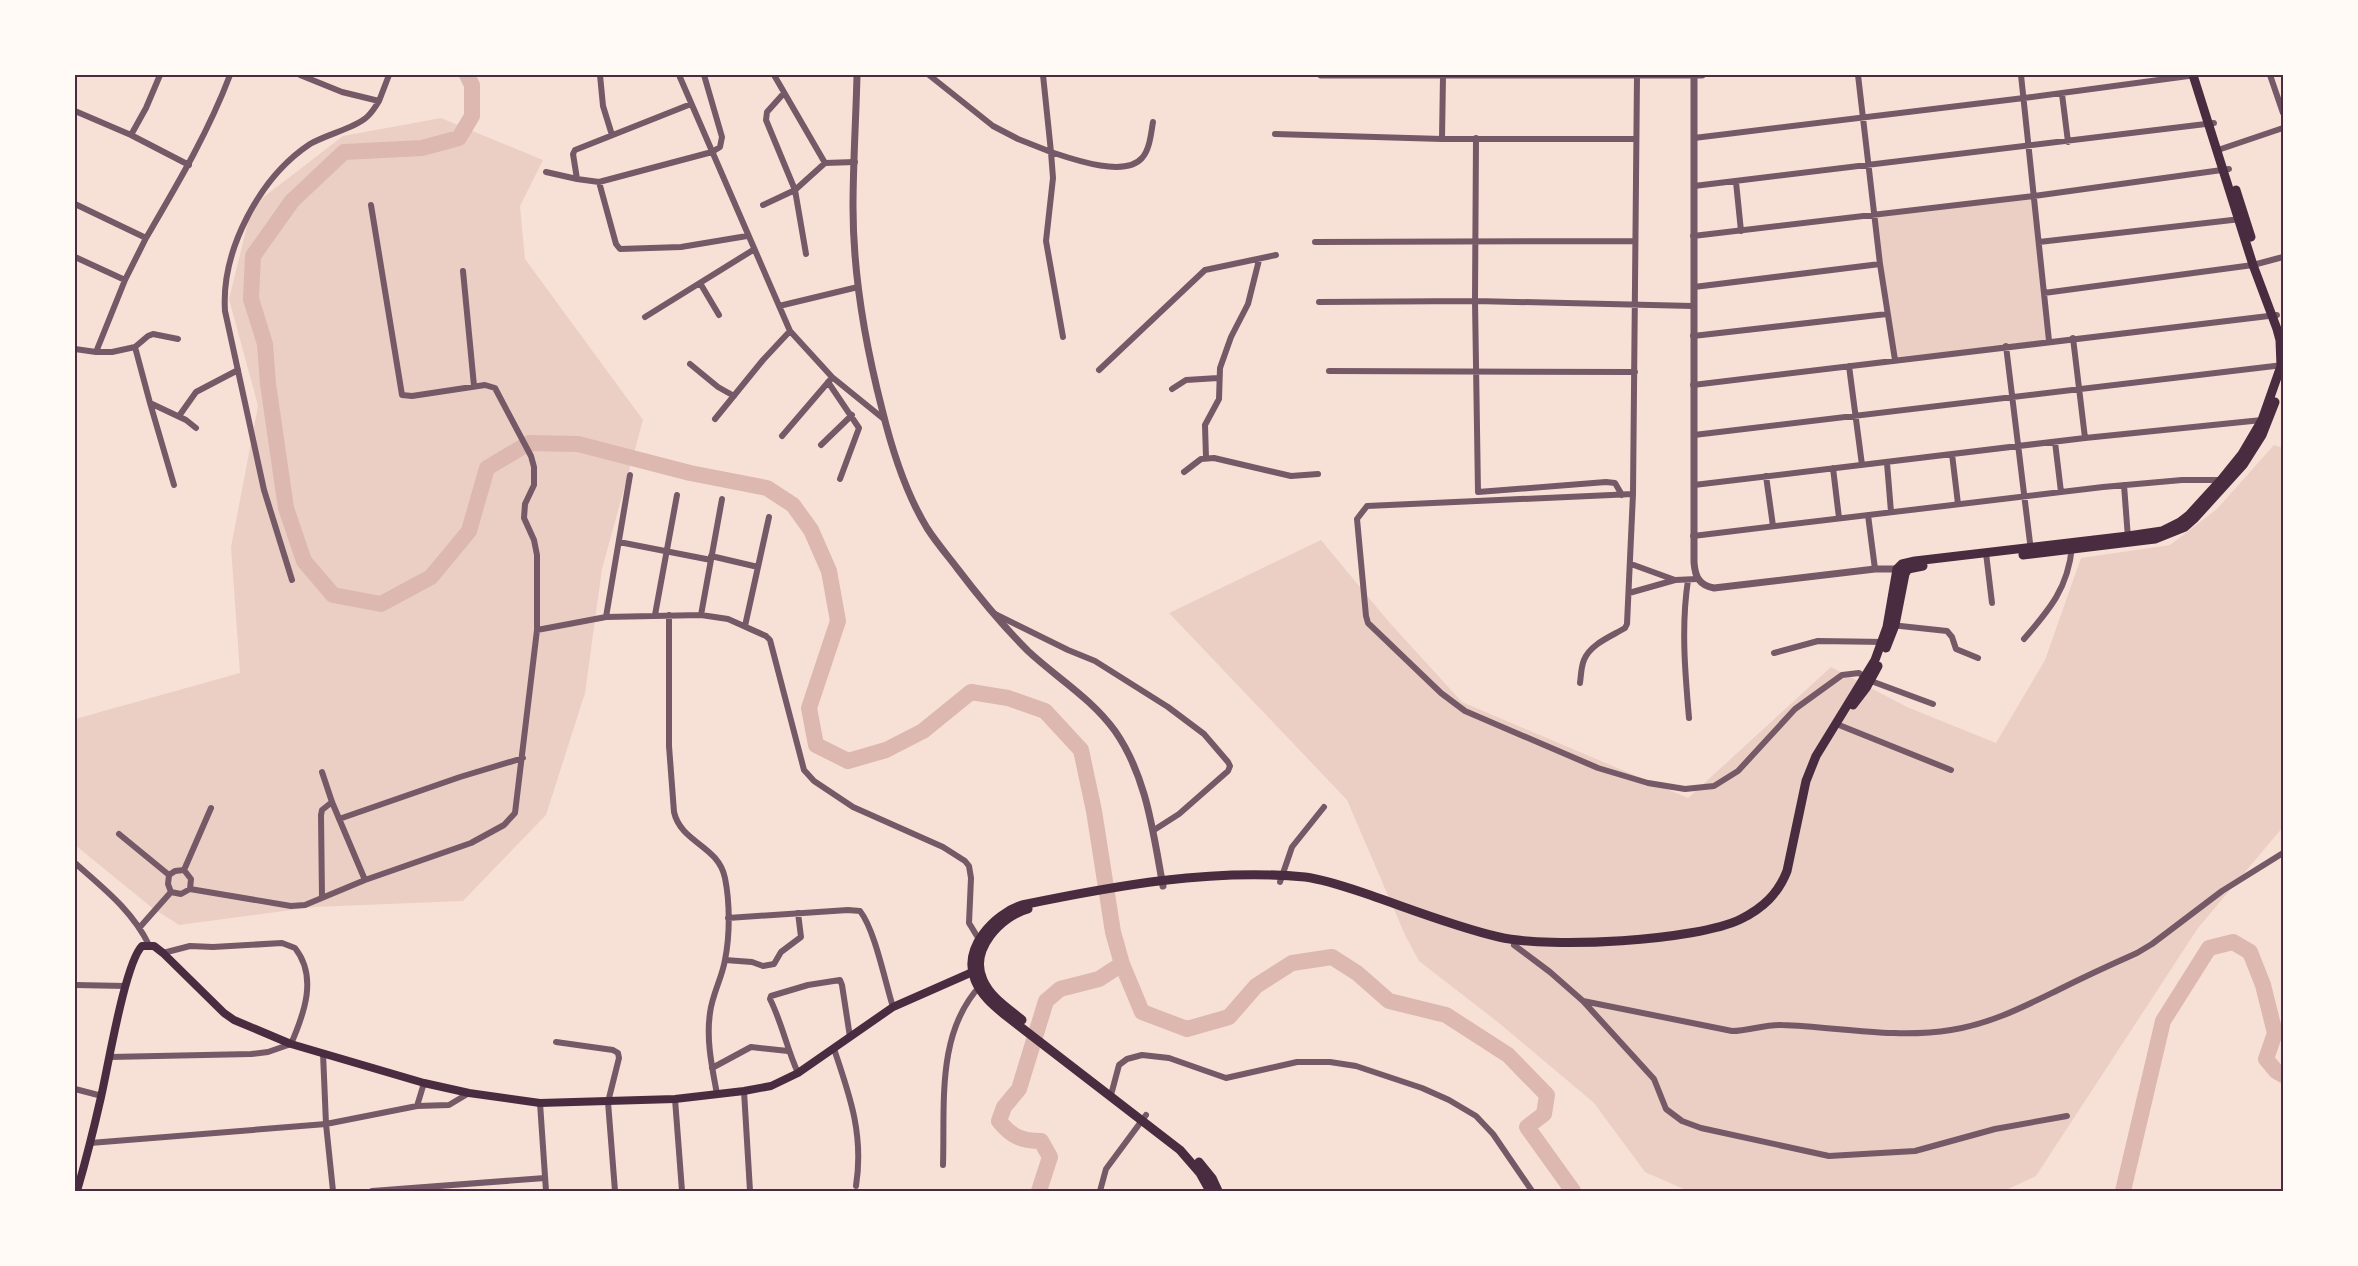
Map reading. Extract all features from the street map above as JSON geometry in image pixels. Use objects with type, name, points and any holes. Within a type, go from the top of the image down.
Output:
[{"type":"main road","points":[[2195,75],[2282,340],[2282,365],[2265,420]]},
{"type":"main road","points":[[2275,315],[2283,330]]},
{"type":"main road","points":[[1892,625],[1897,568],[1907,562],[1986,556],[2128,540],[2182,525],[2189,515],[2225,480],[2265,420],[2283,380]]},
{"type":"main road","points":[[1280,879],[1315,885],[1492,941],[1514,945],[1595,947],[1688,938],[1726,930],[1758,915],[1778,898],[1789,881],[1814,771],[1827,744],[1868,679],[1886,642],[1908,569],[1986,556]]},
{"type":"main road","points":[[1218,1191],[1212,1178],[1184,1146],[1053,1048],[981,985],[976,970],[982,943],[1012,915],[1084,896],[1162,884],[1317,879],[1494,936],[1514,940],[1534,942],[1614,940],[1677,934],[1722,926],[1739,920],[1766,904],[1781,885],[1787,872],[1806,781],[1816,756],[1868,679]]},
{"type":"main road","points":[[77,1191],[102,1096],[126,986],[138,950],[142,946],[149,945],[163,953],[234,1020],[291,1044],[424,1083],[470,1093],[540,1103],[675,1099],[771,1086],[798,1073],[893,1007],[976,970]]},
{"type":"main road","points":[[1144,1117],[1192,1162],[1210,1191]]},
{"type":"street","points":[[131,135],[160,75]]},
{"type":"street","points":[[96,352],[125,280],[146,238],[189,165],[216,111],[230,75]]},
{"type":"street","points":[[300,75],[342,92],[380,101]]},
{"type":"street","points":[[292,580],[264,490],[238,370],[225,301],[230,264],[248,215],[267,184],[294,157],[326,136],[363,120],[380,101],[389,75]]},
{"type":"street","points":[[600,75],[603,106],[612,135]]},
{"type":"street","points":[[679,75],[790,331],[830,380],[860,428],[840,479]]},
{"type":"street","points":[[546,172],[599,182],[712,152],[720,147],[722,136],[704,75]]},
{"type":"street","points":[[774,75],[825,163]]},
{"type":"street","points":[[857,75],[853,207],[858,287],[870,362],[897,460],[928,529],[990,611],[1030,652],[1089,701],[1115,732],[1130,760],[1146,800],[1154,830],[1162,884]]},
{"type":"street","points":[[1043,75],[1053,178],[1046,241],[1063,337]]},
{"type":"street","points":[[1321,75],[1696,75],[1693,385],[1694,562],[1697,579],[1704,586],[1714,588],[1875,569],[1908,569]]},
{"type":"street","points":[[1858,75],[1880,264],[1895,360]]},
{"type":"street","points":[[2021,75],[2049,341]]},
{"type":"street","points":[[1694,138],[2062,94],[2195,75]]},
{"type":"street","points":[[2270,75],[2283,113]]},
{"type":"street","points":[[931,76],[993,126],[1018,139],[1085,163],[1122,166],[1134,164],[1142,159],[1147,151],[1153,122]]},
{"type":"street","points":[[1442,139],[1443,76]]},
{"type":"street","points":[[1580,683],[1583,660],[1587,655],[1609,636],[1625,628],[1629,593],[1635,372],[1637,76]]},
{"type":"street","points":[[784,93],[767,112],[766,120],[795,190],[806,254]]},
{"type":"street","points":[[2062,94],[2068,142]]},
{"type":"street","points":[[577,179],[574,151],[691,104]]},
{"type":"street","points":[[75,111],[131,135],[189,165]]},
{"type":"street","points":[[1694,186],[2212,124]]},
{"type":"street","points":[[2220,149],[2283,128]]},
{"type":"street","points":[[1275,134],[1442,139],[1635,139]]},
{"type":"street","points":[[1476,138],[1475,301],[1478,492],[1606,482],[1616,483],[1622,495]]},
{"type":"street","points":[[763,205],[795,190],[825,163],[855,162]]},
{"type":"street","points":[[1693,236],[2034,196],[2226,169]]},
{"type":"street","points":[[599,182],[616,243],[620,249],[681,247],[747,236]]},
{"type":"street","points":[[1736,182],[1741,231]]},
{"type":"street","points":[[75,204],[146,238]]},
{"type":"street","points":[[171,892],[181,894],[190,889],[291,906],[304,905],[365,880],[471,843],[504,825],[514,813],[523,758],[537,630],[537,555],[534,540],[524,518],[525,504],[534,485],[534,467],[531,456],[495,388],[485,385],[412,396],[402,395],[371,206]]},
{"type":"street","points":[[2039,242],[2242,219]]},
{"type":"street","points":[[1315,242],[1635,241]]},
{"type":"street","points":[[645,317],[753,250]]},
{"type":"street","points":[[1099,370],[1205,270],[1276,255]]},
{"type":"street","points":[[75,256],[125,280]]},
{"type":"street","points":[[2044,293],[2256,265],[2283,257]]},
{"type":"street","points":[[1206,458],[1205,425],[1219,399],[1218,378],[1224,354],[1248,304],[1259,260]]},
{"type":"street","points":[[1694,287],[1880,264]]},
{"type":"street","points":[[463,271],[474,386]]},
{"type":"street","points":[[700,283],[719,315]]},
{"type":"street","points":[[779,306],[858,287]]},
{"type":"street","points":[[1319,302],[1475,301],[1693,306]]},
{"type":"street","points":[[1693,336],[1887,314]]},
{"type":"street","points":[[1693,385],[2275,315]]},
{"type":"street","points":[[715,419],[790,331]]},
{"type":"street","points":[[75,349],[112,352],[135,346],[153,334],[178,339]]},
{"type":"street","points":[[2073,338],[2085,438]]},
{"type":"street","points":[[135,346],[174,485]]},
{"type":"street","points":[[2006,346],[2031,551]]},
{"type":"street","points":[[690,364],[718,387],[734,396]]},
{"type":"street","points":[[1694,435],[2282,365]]},
{"type":"street","points":[[1849,366],[1862,465]]},
{"type":"street","points":[[179,416],[196,392],[238,370]]},
{"type":"street","points":[[1329,371],[1635,372]]},
{"type":"street","points":[[1173,389],[1186,380],[1218,378]]},
{"type":"street","points":[[830,380],[885,420]]},
{"type":"street","points":[[782,436],[830,380]]},
{"type":"street","points":[[150,403],[179,416],[196,428]]},
{"type":"street","points":[[821,445],[852,415]]},
{"type":"street","points":[[1694,485],[2085,438],[2265,420]]},
{"type":"street","points":[[2055,442],[2061,492]]},
{"type":"street","points":[[1952,454],[1958,504]]},
{"type":"street","points":[[1184,472],[1206,458],[1291,476],[1318,474]]},
{"type":"street","points":[[1887,462],[1891,512]]},
{"type":"street","points":[[1833,468],[1839,518]]},
{"type":"street","points":[[606,617],[630,475]]},
{"type":"street","points":[[1766,476],[1773,526]]},
{"type":"street","points":[[1694,536],[2124,485],[2225,480]]},
{"type":"street","points":[[2124,485],[2128,540]]},
{"type":"street","points":[[1633,494],[1367,506],[1358,515],[1357,523],[1368,623],[1441,693],[1465,711],[1598,768],[1647,783],[1674,788],[1706,788],[1721,784],[1738,771],[1795,709],[1842,675],[1853,672],[1933,704]]},
{"type":"street","points":[[655,615],[677,495]]},
{"type":"street","points":[[701,615],[722,499]]},
{"type":"street","points":[[1868,514],[1875,569]]},
{"type":"street","points":[[744,626],[769,517]]},
{"type":"street","points":[[619,542],[758,567]]},
{"type":"street","points":[[2025,639],[2051,608],[2062,589],[2072,546]]},
{"type":"street","points":[[1986,556],[1992,603]]},
{"type":"street","points":[[1631,564],[1675,580]]},
{"type":"street","points":[[1629,593],[1675,580],[1697,579]]},
{"type":"street","points":[[1688,580],[1685,598],[1684,659],[1689,718]]},
{"type":"street","points":[[990,611],[1095,661],[1168,706],[1204,734],[1228,762],[1230,766],[1228,771],[1179,814],[1154,830]]},
{"type":"street","points":[[669,615],[669,746],[674,812],[676,821],[683,832],[716,858],[726,880],[728,918],[725,960],[710,1009],[708,1028],[717,1094]]},
{"type":"street","points":[[537,630],[606,617],[701,615],[723,617],[766,636],[770,640],[792,732],[808,776],[853,807],[944,847],[965,861],[972,878],[969,923],[982,943]]},
{"type":"street","points":[[1892,625],[1942,630],[1952,637],[1956,649],[1978,658]]},
{"type":"street","points":[[1774,653],[1812,642],[1886,642]]},
{"type":"street","points":[[1839,725],[1951,770]]},
{"type":"street","points":[[339,819],[523,758]]},
{"type":"street","points":[[322,772],[332,802],[365,880]]},
{"type":"street","points":[[322,897],[321,815],[322,810],[332,802]]},
{"type":"street","points":[[1280,879],[1292,848],[1324,807]]},
{"type":"street","points":[[184,870],[211,808]]},
{"type":"street","points":[[119,834],[169,875]]},
{"type":"street","points":[[1583,1001],[1732,1031],[1754,1030],[1774,1024],[1925,1034],[1953,1030],[2011,1013],[2137,953],[2222,891],[2283,854]]},
{"type":"street","points":[[75,863],[113,896],[140,927],[149,945]]},
{"type":"street","points":[[184,870],[191,879],[190,889]]},
{"type":"street","points":[[169,875],[184,870]]},
{"type":"street","points":[[169,875],[168,884],[171,892]]},
{"type":"street","points":[[140,927],[171,892]]},
{"type":"street","points":[[728,918],[860,911],[878,954],[893,1007]]},
{"type":"street","points":[[725,960],[752,962],[763,966],[774,964],[781,952],[801,937],[798,913]]},
{"type":"street","points":[[110,1057],[251,1054],[268,1052],[291,1044],[305,1008],[307,985],[303,962],[295,948],[282,943],[190,946],[163,953]]},
{"type":"street","points":[[1514,945],[1583,1001],[1654,1079],[1663,1103],[1673,1115],[1701,1128],[1829,1156],[1925,1149],[1995,1129],[2067,1116]]},
{"type":"street","points":[[798,1073],[788,1051],[771,998],[808,985],[837,980],[841,982],[850,1037]]},
{"type":"street","points":[[75,985],[126,986]]},
{"type":"street","points":[[943,1165],[948,1046],[964,1008],[981,985]]},
{"type":"street","points":[[556,1042],[614,1050],[618,1053],[619,1058],[608,1102],[615,1191]]},
{"type":"street","points":[[712,1068],[752,1047],[788,1051]]},
{"type":"street","points":[[834,1049],[856,1119],[859,1162],[855,1186]]},
{"type":"street","points":[[323,1053],[326,1124],[333,1191]]},
{"type":"street","points":[[1112,1093],[1119,1065],[1127,1059],[1142,1055],[1169,1058],[1226,1078],[1297,1062],[1330,1062],[1356,1066],[1422,1088],[1476,1116],[1493,1134],[1532,1191]]},
{"type":"street","points":[[417,1106],[424,1083]]},
{"type":"street","points":[[75,1089],[102,1096]]},
{"type":"street","points":[[744,1091],[750,1191]]},
{"type":"street","points":[[90,1143],[326,1124],[417,1106],[449,1105],[470,1093]]},
{"type":"street","points":[[675,1099],[682,1191]]},
{"type":"street","points":[[540,1103],[546,1191]]},
{"type":"street","points":[[1100,1191],[1106,1169],[1144,1117]]},
{"type":"street","points":[[372,1191],[544,1178]]},
{"type":"shaded area","points":[[441,118],[543,160],[520,206],[525,259],[643,420],[602,569],[585,693],[546,815],[463,901],[314,907],[179,925],[151,907],[75,845],[75,719],[240,673],[231,547],[258,406],[229,299],[252,206],[343,136]]},
{"type":"shaded area","points":[[2033,194],[2047,341],[1896,359],[1874,214]]},
{"type":"shaded area","points":[[2274,445],[2283,448],[2283,827],[2198,928],[2036,1176],[2004,1191],[1688,1191],[1645,1172],[1594,1103],[1499,1023],[1419,961],[1405,935],[1347,800],[1169,613],[1321,540],[1389,622],[1462,702],[1688,798],[1831,667],[1907,707],[1996,743],[2045,660],[2081,558],[2170,545],[2217,509]]},
{"type":"waterway","points":[[467,75],[472,85],[472,116],[459,138],[422,148],[344,152],[292,201],[253,256],[251,299],[265,344],[268,384],[286,508],[304,561],[333,595],[381,604],[431,577],[469,531],[487,468],[529,443],[578,444],[690,473],[767,488],[793,505],[811,530],[829,571],[838,621],[809,708],[816,745],[848,761],[886,750],[923,731],[971,692],[1008,698],[1045,711],[1081,750],[1094,811],[1113,932],[1122,964],[1142,1012],[1187,1029],[1229,1017],[1256,986],[1292,963],[1332,957],[1357,973],[1389,1001],[1446,1015],[1508,1055],[1547,1095],[1544,1114],[1527,1127],[1573,1191]]},
{"type":"waterway","points":[[2123,1191],[2163,1021],[2209,948],[2233,942],[2250,952],[2263,985],[2275,1033],[2266,1059],[2276,1071],[2283,1075]]},
{"type":"waterway","points":[[1039,1191],[1050,1157],[1041,1141],[1017,1137],[1003,1126],[999,1121],[1004,1107],[1019,1089],[1046,1001],[1060,989],[1099,979],[1122,964]]}]
